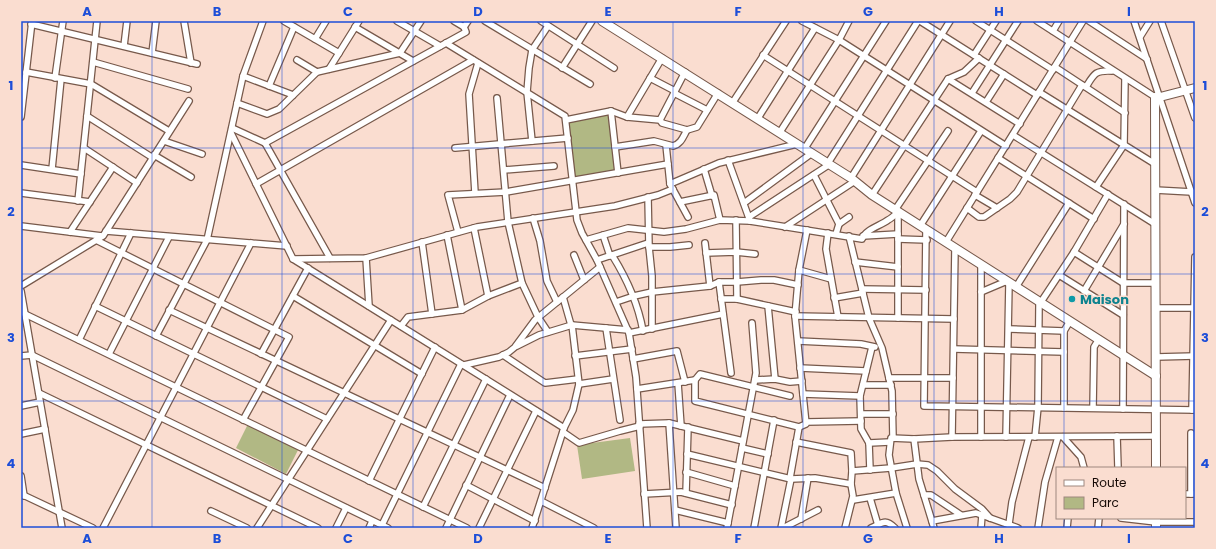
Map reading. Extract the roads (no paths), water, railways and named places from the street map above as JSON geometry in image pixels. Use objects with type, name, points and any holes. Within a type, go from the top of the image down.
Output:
[{"type":"street","points":[[55,78],[63,21]]},
{"type":"street","points":[[78,201],[98,21]]},
{"type":"street","points":[[124,46],[127,21]]},
{"type":"street","points":[[152,53],[156,21]]},
{"type":"street","points":[[21,117],[26,72],[24,61],[32,22],[62,31],[194,63],[184,21]]},
{"type":"street","points":[[156,336],[207,240],[243,76],[263,21]]},
{"type":"street","points":[[284,21],[339,53]]},
{"type":"street","points":[[315,39],[326,21]]},
{"type":"street","points":[[329,69],[359,21]]},
{"type":"street","points":[[397,21],[414,32],[476,61],[562,114],[566,120],[575,212],[582,232],[597,260],[629,331],[637,389],[646,528]]},
{"type":"street","points":[[237,103],[268,114],[279,108],[317,72],[400,53],[421,21]]},
{"type":"street","points":[[265,143],[466,32],[464,27],[454,21]]},
{"type":"street","points":[[464,27],[468,21]]},
{"type":"street","points":[[485,21],[590,84]]},
{"type":"street","points":[[540,21],[614,68]]},
{"type":"street","points":[[562,68],[592,21]]},
{"type":"street","points":[[602,21],[780,132],[853,179],[872,196],[1156,376]]},
{"type":"street","points":[[733,102],[786,21]]},
{"type":"street","points":[[802,21],[839,40],[1006,146]]},
{"type":"street","points":[[780,132],[839,40],[849,21]]},
{"type":"street","points":[[293,259],[366,258],[474,228],[615,206],[648,197],[719,162],[801,146],[835,101],[886,21]]},
{"type":"street","points":[[749,219],[829,164],[886,71],[919,21],[1004,74],[1067,110],[1155,164]]},
{"type":"street","points":[[785,226],[853,179],[881,131],[950,21]]},
{"type":"street","points":[[976,21],[1084,86],[1125,113]]},
{"type":"street","points":[[872,196],[948,79],[964,72],[977,57],[996,21]]},
{"type":"street","points":[[972,93],[1018,21]]},
{"type":"street","points":[[1037,21],[1125,79],[1157,97],[1195,88]]},
{"type":"street","points":[[1053,31],[1059,21]]},
{"type":"street","points":[[946,242],[1084,21]]},
{"type":"street","points":[[1089,21],[1147,59]]},
{"type":"street","points":[[1134,21],[1147,59],[1157,97],[1195,202]]},
{"type":"street","points":[[1140,38],[1150,21]]},
{"type":"street","points":[[1161,21],[1195,118]]},
{"type":"street","points":[[532,141],[527,92],[528,68],[532,50],[548,26]]},
{"type":"street","points":[[269,86],[294,27]]},
{"type":"street","points":[[355,27],[413,61]]},
{"type":"street","points":[[758,118],[814,28]]},
{"type":"street","points":[[763,55],[928,160],[997,208]]},
{"type":"street","points":[[627,117],[662,58]]},
{"type":"street","points":[[297,60],[317,72]]},
{"type":"street","points":[[476,61],[468,94],[476,194]]},
{"type":"street","points":[[256,184],[476,61]]},
{"type":"street","points":[[93,62],[188,89]]},
{"type":"street","points":[[967,208],[979,217],[984,216],[1010,199],[1017,192],[1067,110],[1084,86],[1094,74],[1102,71],[1113,71]]},
{"type":"street","points":[[26,72],[91,84],[169,132]]},
{"type":"street","points":[[660,120],[685,72]]},
{"type":"street","points":[[986,102],[1004,74]]},
{"type":"street","points":[[243,76],[293,95]]},
{"type":"street","points":[[650,78],[707,110]]},
{"type":"street","points":[[52,169],[61,79]]},
{"type":"street","points":[[948,79],[1020,124]]},
{"type":"street","points":[[1096,187],[1124,145],[1125,79]]},
{"type":"street","points":[[566,120],[611,111],[627,117],[660,120],[662,123],[687,130],[697,127],[718,93]]},
{"type":"street","points":[[1156,467],[1155,164],[1157,97]]},
{"type":"street","points":[[497,98],[508,222],[522,283],[538,317],[548,332]]},
{"type":"street","points":[[21,286],[104,234],[189,101]]},
{"type":"street","points":[[611,111],[618,172]]},
{"type":"street","points":[[87,116],[153,157],[191,177]]},
{"type":"street","points":[[231,130],[265,143],[330,258]]},
{"type":"street","points":[[231,130],[293,259],[536,411],[579,443],[640,425],[670,423],[744,441]]},
{"type":"street","points":[[615,146],[654,142],[673,146],[678,144],[687,130]]},
{"type":"street","points":[[586,240],[628,228],[664,232],[686,229],[720,220],[749,219],[862,239],[863,236],[870,230],[889,220],[897,211],[928,160],[948,131]]},
{"type":"street","points":[[981,131],[952,176],[923,228],[927,240],[924,406],[1194,410],[1195,257]]},
{"type":"street","points":[[1013,135],[1155,224]]},
{"type":"street","points":[[455,148],[568,138]]},
{"type":"street","points":[[164,141],[202,154]]},
{"type":"street","points":[[666,145],[672,186],[688,217]]},
{"type":"street","points":[[84,148],[137,183]]},
{"type":"street","points":[[744,204],[812,153]]},
{"type":"street","points":[[998,158],[1094,219]]},
{"type":"street","points":[[728,160],[749,219]]},
{"type":"street","points":[[458,232],[448,195],[506,192],[668,164]]},
{"type":"street","points":[[21,165],[81,174]]},
{"type":"street","points":[[504,170],[554,166]]},
{"type":"street","points":[[70,232],[113,167]]},
{"type":"street","points":[[704,169],[712,196],[714,195],[720,220]]},
{"type":"street","points":[[814,175],[839,224]]},
{"type":"street","points":[[1155,190],[1192,192]]},
{"type":"street","points":[[21,193],[90,202]]},
{"type":"street","points":[[1008,525],[1012,502],[1032,437],[1038,407],[1038,305],[1074,252],[1108,194]]},
{"type":"street","points":[[680,202],[712,196]]},
{"type":"street","points":[[648,197],[648,245],[652,276],[652,329]]},
{"type":"street","points":[[1006,437],[1011,284],[1069,203]]},
{"type":"street","points":[[1123,408],[1124,204]]},
{"type":"street","points":[[897,211],[898,318]]},
{"type":"street","points":[[836,234],[839,224],[849,217]]},
{"type":"street","points":[[533,218],[540,241],[547,281],[557,302]]},
{"type":"street","points":[[736,220],[737,299]]},
{"type":"street","points":[[1084,291],[1124,224]]},
{"type":"street","points":[[21,226],[70,232],[104,234],[131,233],[287,246]]},
{"type":"street","points":[[474,228],[488,296]]},
{"type":"street","points":[[806,422],[795,314],[799,270],[807,230]]},
{"type":"street","points":[[79,340],[131,233]]},
{"type":"street","points":[[828,233],[826,249],[838,317]]},
{"type":"street","points":[[447,235],[462,310]]},
{"type":"street","points":[[603,235],[611,256],[621,270],[634,296],[640,314],[643,331]]},
{"type":"street","points":[[109,354],[169,236]]},
{"type":"street","points":[[849,236],[869,318],[882,348],[891,386],[893,414],[892,440],[889,455],[896,493],[907,528]]},
{"type":"street","points":[[863,236],[927,240]]},
{"type":"street","points":[[96,240],[289,337],[243,420]]},
{"type":"street","points":[[422,242],[432,314]]},
{"type":"street","points":[[103,528],[251,243]]},
{"type":"street","points":[[705,243],[710,286]]},
{"type":"street","points":[[597,260],[648,245],[670,247],[689,245]]},
{"type":"street","points":[[952,437],[955,248]]},
{"type":"street","points":[[706,253],[736,252],[755,254]]},
{"type":"street","points":[[1074,252],[1124,283],[1155,284]]},
{"type":"street","points":[[574,255],[584,280]]},
{"type":"street","points":[[366,258],[369,306]]},
{"type":"street","points":[[855,262],[898,267]]},
{"type":"street","points":[[981,265],[981,437]]},
{"type":"street","points":[[515,347],[538,317],[600,267]]},
{"type":"street","points":[[261,354],[308,268]]},
{"type":"street","points":[[799,270],[831,279]]},
{"type":"street","points":[[1059,275],[1123,315]]},
{"type":"street","points":[[616,302],[652,292],[710,286],[719,282],[774,280],[798,286]]},
{"type":"street","points":[[719,282],[731,373]]},
{"type":"street","points":[[401,326],[408,317],[462,310],[488,296],[522,283]]},
{"type":"street","points":[[981,292],[1011,284]]},
{"type":"street","points":[[834,298],[862,291],[926,290]]},
{"type":"street","points":[[21,291],[62,528]]},
{"type":"street","points":[[293,296],[422,374]]},
{"type":"street","points":[[532,528],[563,430],[573,410],[578,382],[571,325],[563,297]]},
{"type":"street","points":[[721,299],[737,299],[795,314],[869,318],[954,319]]},
{"type":"street","points":[[95,306],[327,419]]},
{"type":"street","points":[[768,306],[775,379]]},
{"type":"street","points":[[1155,308],[1194,308]]},
{"type":"street","points":[[169,310],[545,488]]},
{"type":"street","points":[[25,314],[467,528]]},
{"type":"street","points":[[382,525],[462,365],[503,355],[515,347],[548,332],[571,325],[643,331],[723,314]]},
{"type":"street","points":[[257,528],[391,320]]},
{"type":"street","points":[[1064,408],[1064,331],[1070,321]]},
{"type":"street","points":[[675,510],[728,526],[756,373],[752,323]]},
{"type":"street","points":[[606,328],[620,420]]},
{"type":"street","points":[[1009,329],[1064,331]]},
{"type":"street","points":[[1093,408],[1094,347],[1099,339]]},
{"type":"street","points":[[798,341],[861,344],[882,348]]},
{"type":"street","points":[[369,481],[435,347]]},
{"type":"street","points":[[870,470],[868,443],[861,429],[860,396],[872,347]]},
{"type":"street","points":[[575,356],[632,349]]},
{"type":"street","points":[[954,349],[1064,352]]},
{"type":"street","points":[[633,359],[677,351],[685,382]]},
{"type":"street","points":[[21,356],[32,355],[388,528]]},
{"type":"street","points":[[503,355],[545,383],[613,379]]},
{"type":"street","points":[[1156,356],[1194,356]]},
{"type":"street","points":[[800,368],[866,371]]},
{"type":"street","points":[[637,389],[695,380],[700,374],[790,396]]},
{"type":"street","points":[[889,378],[953,378]]},
{"type":"street","points":[[423,507],[486,379]]},
{"type":"street","points":[[755,380],[775,379],[790,382],[802,381]]},
{"type":"street","points":[[695,380],[696,401],[799,427],[806,424],[806,422],[860,421]]},
{"type":"street","points":[[678,383],[681,426]]},
{"type":"street","points":[[863,385],[891,386]]},
{"type":"street","points":[[39,393],[318,528]]},
{"type":"street","points":[[803,394],[860,396]]},
{"type":"street","points":[[446,528],[510,395]]},
{"type":"street","points":[[21,406],[40,402]]},
{"type":"street","points":[[479,528],[536,411]]},
{"type":"street","points":[[860,414],[893,414]]},
{"type":"street","points":[[754,528],[774,420]]},
{"type":"street","points":[[670,423],[676,528]]},
{"type":"street","points":[[782,528],[799,427]]},
{"type":"street","points":[[686,493],[688,428]]},
{"type":"street","points":[[21,434],[45,429]]},
{"type":"street","points":[[1190,433],[1193,466],[1190,494]]},
{"type":"street","points":[[1117,436],[1118,467]]},
{"type":"street","points":[[868,443],[892,440],[952,437],[1156,436]]},
{"type":"street","points":[[1060,437],[1080,457],[1084,467]]},
{"type":"street","points":[[1038,528],[1045,482],[1060,437]]},
{"type":"street","points":[[914,439],[919,478],[934,528]]},
{"type":"street","points":[[796,442],[851,454],[851,484],[853,500],[845,528]]},
{"type":"street","points":[[742,448],[768,454]]},
{"type":"street","points":[[687,454],[791,478],[808,478],[851,484]]},
{"type":"street","points":[[852,471],[918,464],[928,465],[937,471],[955,489],[982,509],[990,518]]},
{"type":"street","points":[[686,472],[735,486]]},
{"type":"street","points":[[21,476],[23,495],[93,528]]},
{"type":"street","points":[[801,519],[808,478]]},
{"type":"street","points":[[466,485],[534,521]]},
{"type":"street","points":[[644,494],[674,492],[686,493],[732,505]]},
{"type":"street","points":[[853,500],[896,493]]},
{"type":"street","points":[[924,495],[932,495],[961,515]]},
{"type":"street","points":[[870,498],[878,525]]},
{"type":"street","points":[[541,501],[584,525],[594,528]]},
{"type":"street","points":[[336,528],[346,508]]},
{"type":"street","points":[[211,510],[248,528]]},
{"type":"street","points":[[782,528],[818,510]]},
{"type":"street","points":[[932,521],[976,513],[1018,528]]},
{"type":"street","points":[[981,528],[982,515]]},
{"type":"street","points":[[1128,519],[1156,523],[1195,522]]},
{"type":"street","points":[[368,528],[372,520]]},
{"type":"street","points":[[871,528],[887,522],[895,528]]},
{"type":"place","name":"Maison","points":[[1072,299]]}]
